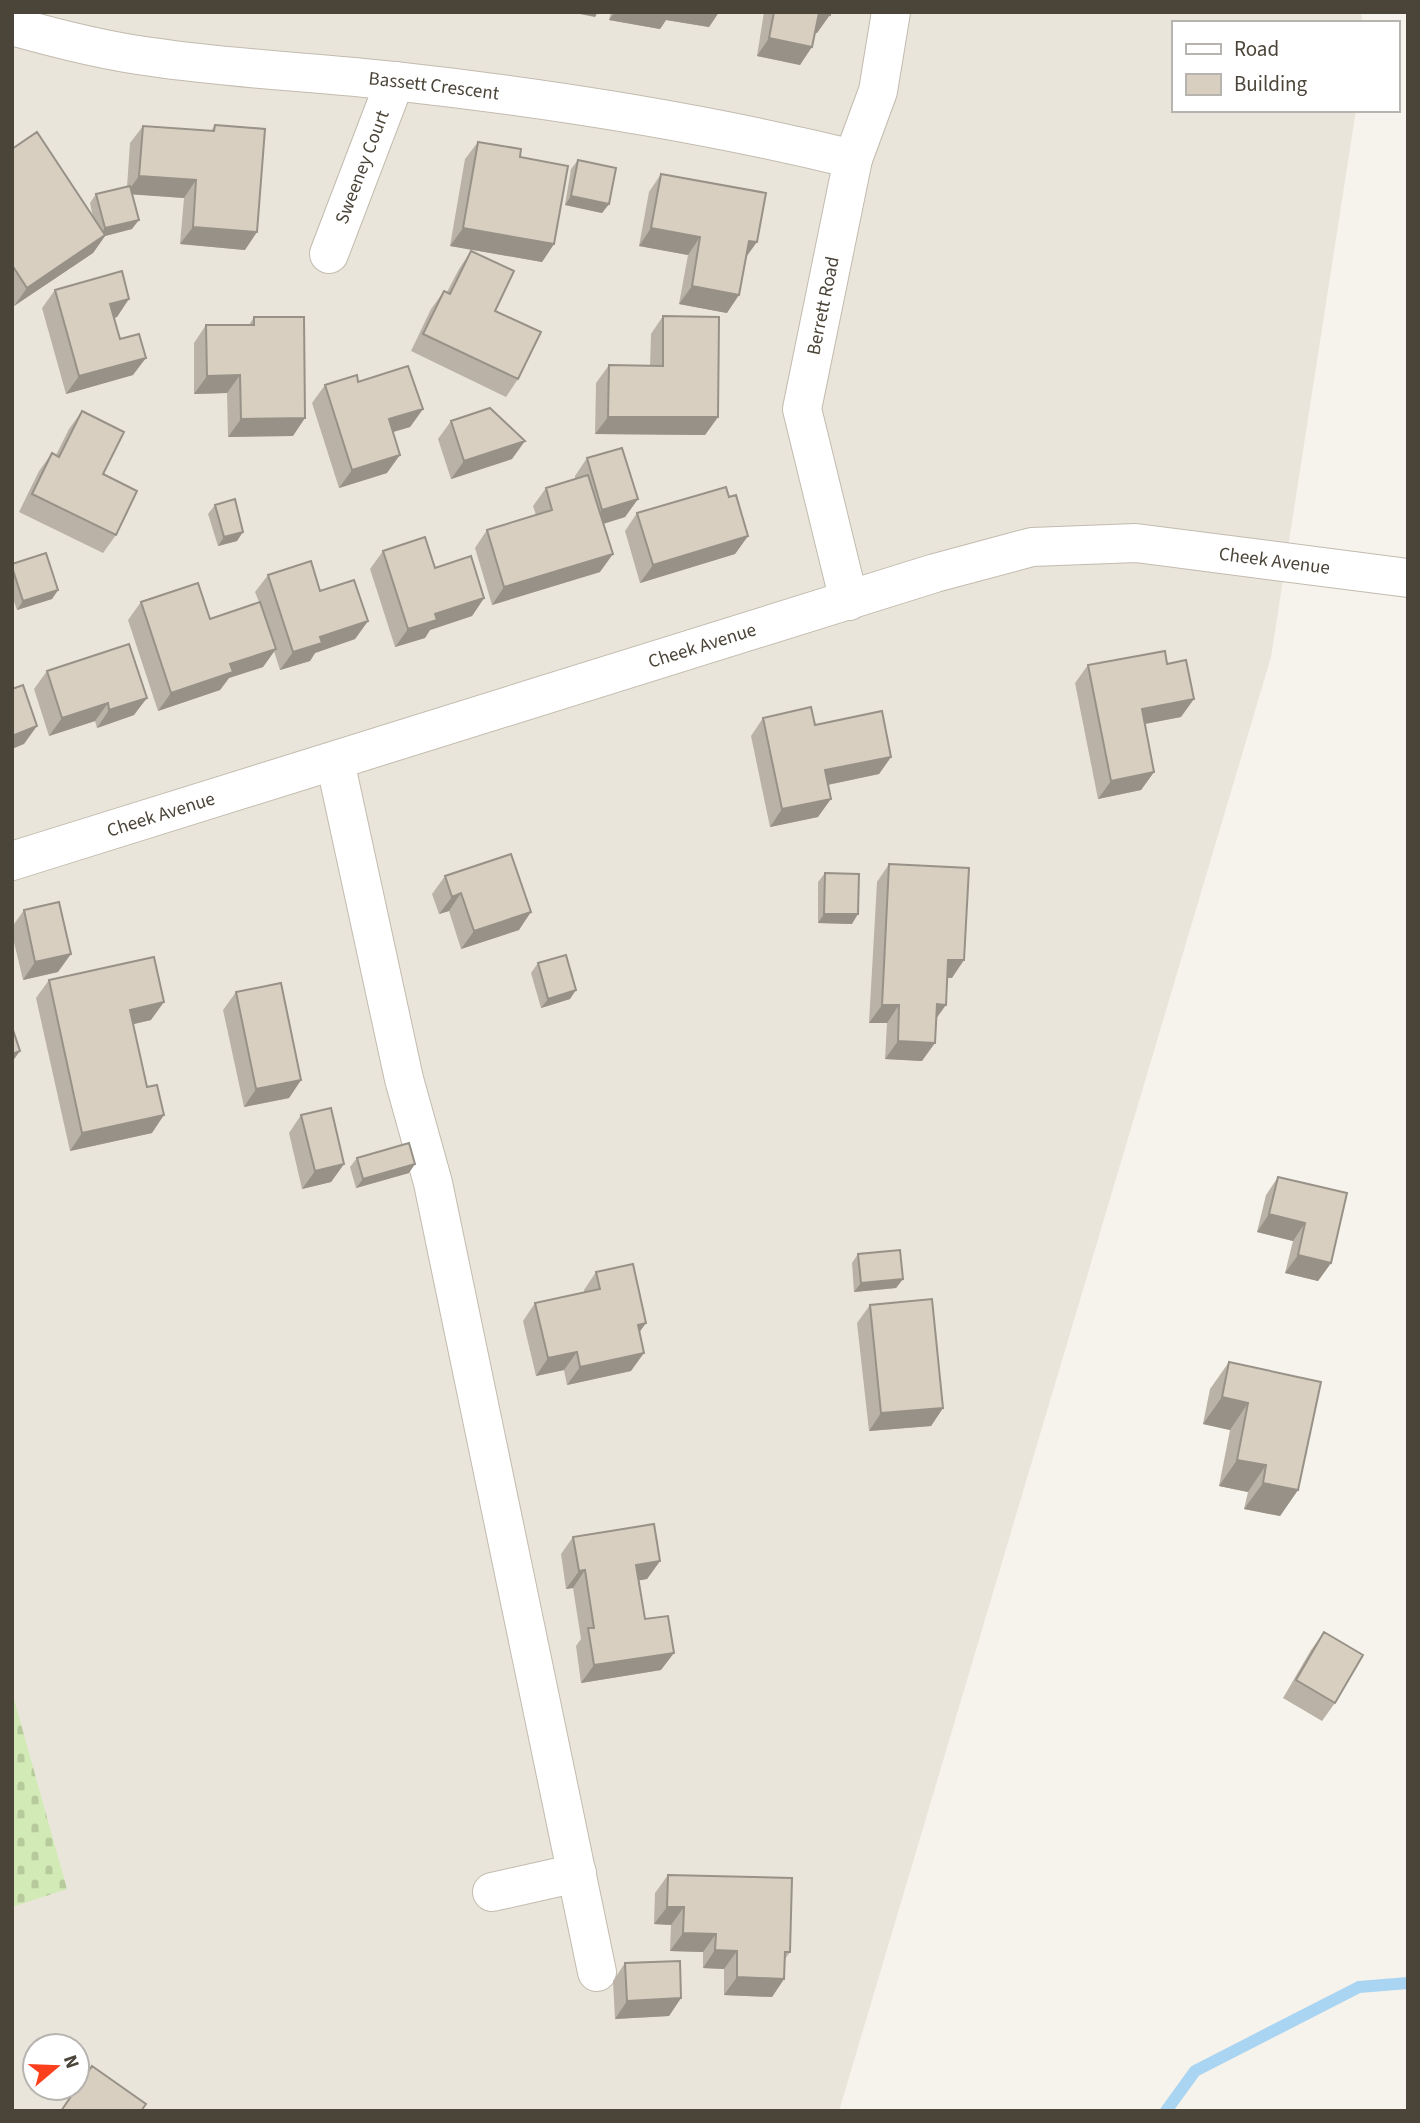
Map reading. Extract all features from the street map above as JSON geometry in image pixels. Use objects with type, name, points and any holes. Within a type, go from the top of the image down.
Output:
[{"type":"street","name":"Berrett Road","points":[[849,601],[802,409],[853,159],[878,91],[891,12]]},
{"type":"street","name":"Bassett Crescent","points":[[12,26],[75,44],[152,58],[396,81],[658,117],[757,135],[853,159]]},
{"type":"street","name":"Sweeney Court","points":[[329,254],[396,81]]},
{"type":"street","name":"Cheek Avenue","points":[[12,861],[849,601],[1032,547],[1136,543],[1324,565],[1408,578]]},
{"type":"street","points":[[335,761],[404,1079],[433,1183],[597,1972]]},
{"type":"street","points":[[492,1892],[577,1873]]},
{"type":"shaded area","points":[[12,12],[1361,12],[1363,21],[1172,21],[1172,112],[1356,112],[1271,657],[839,2111],[12,2111]]},
{"type":"green space","points":[[12,1692],[67,1889],[12,1907]]},
{"type":"building","points":[[774,12],[830,12],[830,15],[819,13],[812,47],[769,38]]},
{"type":"building","points":[[215,125],[265,129],[257,232],[193,227],[196,180],[139,176],[143,126],[214,131]]},
{"type":"building","points":[[37,132],[105,235],[27,288],[12,265],[12,149]]},
{"type":"building","points":[[478,142],[521,149],[520,157],[568,166],[554,244],[463,228]]},
{"type":"building","points":[[578,160],[616,168],[609,204],[571,196]]},
{"type":"building","points":[[661,174],[766,193],[757,242],[749,241],[739,295],[692,286],[700,237],[651,228]]},
{"type":"building","points":[[130,186],[139,220],[105,228],[96,194]]},
{"type":"building","points":[[471,251],[514,271],[495,311],[541,332],[518,379],[423,334],[444,291],[450,294]]},
{"type":"building","points":[[122,271],[129,299],[110,304],[120,339],[139,334],[146,358],[79,376],[55,290]]},
{"type":"building","points":[[663,316],[719,317],[718,417],[608,417],[609,365],[663,366]]},
{"type":"building","points":[[254,317],[304,317],[305,418],[241,419],[240,375],[207,376],[206,325],[254,325]]},
{"type":"building","points":[[408,366],[423,409],[389,419],[400,455],[352,470],[325,385],[357,375],[358,382]]},
{"type":"building","points":[[490,408],[525,441],[464,461],[451,421]]},
{"type":"building","points":[[82,411],[124,432],[103,474],[137,491],[116,535],[32,494],[52,453],[59,457]]},
{"type":"building","points":[[622,448],[638,499],[602,510],[587,458]]},
{"type":"building","points":[[588,475],[613,554],[504,587],[487,530],[552,510],[546,488]]},
{"type":"building","points":[[726,487],[729,497],[736,495],[748,536],[653,565],[637,513]]},
{"type":"building","points":[[235,499],[243,532],[224,537],[215,505]]},
{"type":"building","points":[[425,537],[435,568],[471,556],[484,598],[435,614],[437,620],[408,629],[383,551]]},
{"type":"building","points":[[46,553],[58,590],[23,601],[12,564]]},
{"type":"building","points":[[311,561],[320,591],[354,580],[368,621],[320,637],[322,643],[293,652],[268,575]]},
{"type":"building","points":[[198,583],[210,619],[260,602],[276,649],[230,664],[233,672],[171,693],[141,602]]},
{"type":"building","points":[[129,644],[147,698],[109,710],[108,703],[62,718],[47,671]]},
{"type":"building","points":[[1165,651],[1167,664],[1186,660],[1194,699],[1142,709],[1154,772],[1111,781],[1088,665]]},
{"type":"building","points":[[23,685],[37,726],[12,736],[12,689]]},
{"type":"building","points":[[811,707],[815,725],[882,711],[891,757],[825,770],[831,799],[782,809],[763,718]]},
{"type":"building","points":[[511,854],[531,912],[474,931],[461,893],[452,897],[445,876]]},
{"type":"building","points":[[889,864],[969,868],[964,960],[948,960],[946,1005],[937,1004],[935,1043],[898,1041],[899,1005],[882,1005]]},
{"type":"building","points":[[825,873],[859,874],[858,914],[824,914]]},
{"type":"building","points":[[59,902],[71,954],[35,962],[24,910]]},
{"type":"building","points":[[566,955],[576,990],[548,999],[538,963]]},
{"type":"building","points":[[154,957],[164,1002],[130,1010],[147,1087],[157,1085],[164,1115],[82,1133],[49,980]]},
{"type":"building","points":[[281,983],[301,1080],[256,1089],[236,992]]},
{"type":"building","points":[[12,1027],[20,1051],[12,1054]]},
{"type":"building","points":[[331,1108],[344,1164],[315,1171],[301,1115]]},
{"type":"building","points":[[409,1143],[415,1164],[363,1179],[357,1158]]},
{"type":"building","points":[[1278,1177],[1347,1193],[1331,1263],[1298,1255],[1305,1223],[1269,1214]]},
{"type":"building","points":[[900,1250],[903,1279],[861,1283],[858,1254]]},
{"type":"building","points":[[633,1264],[646,1323],[638,1325],[644,1353],[580,1367],[577,1352],[548,1358],[535,1303],[600,1289],[596,1272]]},
{"type":"building","points":[[932,1299],[943,1408],[881,1413],[870,1305]]},
{"type":"building","points":[[1229,1362],[1321,1382],[1298,1490],[1263,1483],[1266,1465],[1237,1460],[1248,1403],[1222,1397]]},
{"type":"building","points":[[654,1524],[660,1561],[636,1565],[645,1619],[668,1616],[674,1653],[594,1665],[588,1628],[594,1628],[585,1570],[579,1571],[573,1537]]},
{"type":"building","points":[[1324,1632],[1363,1655],[1335,1703],[1296,1680]]},
{"type":"building","points":[[668,1875],[792,1878],[790,1952],[785,1952],[784,1979],[737,1977],[737,1951],[715,1950],[716,1934],[683,1933],[684,1907],[667,1907]]},
{"type":"building","points":[[680,1961],[681,1998],[627,2001],[625,1963]]},
{"type":"building","points":[[91,2067],[146,2104],[141,2111],[61,2111],[67,2102],[91,2102]]},
{"type":"waterway","points":[[1166,2111],[1195,2071],[1359,1987],[1408,1983]]}]
